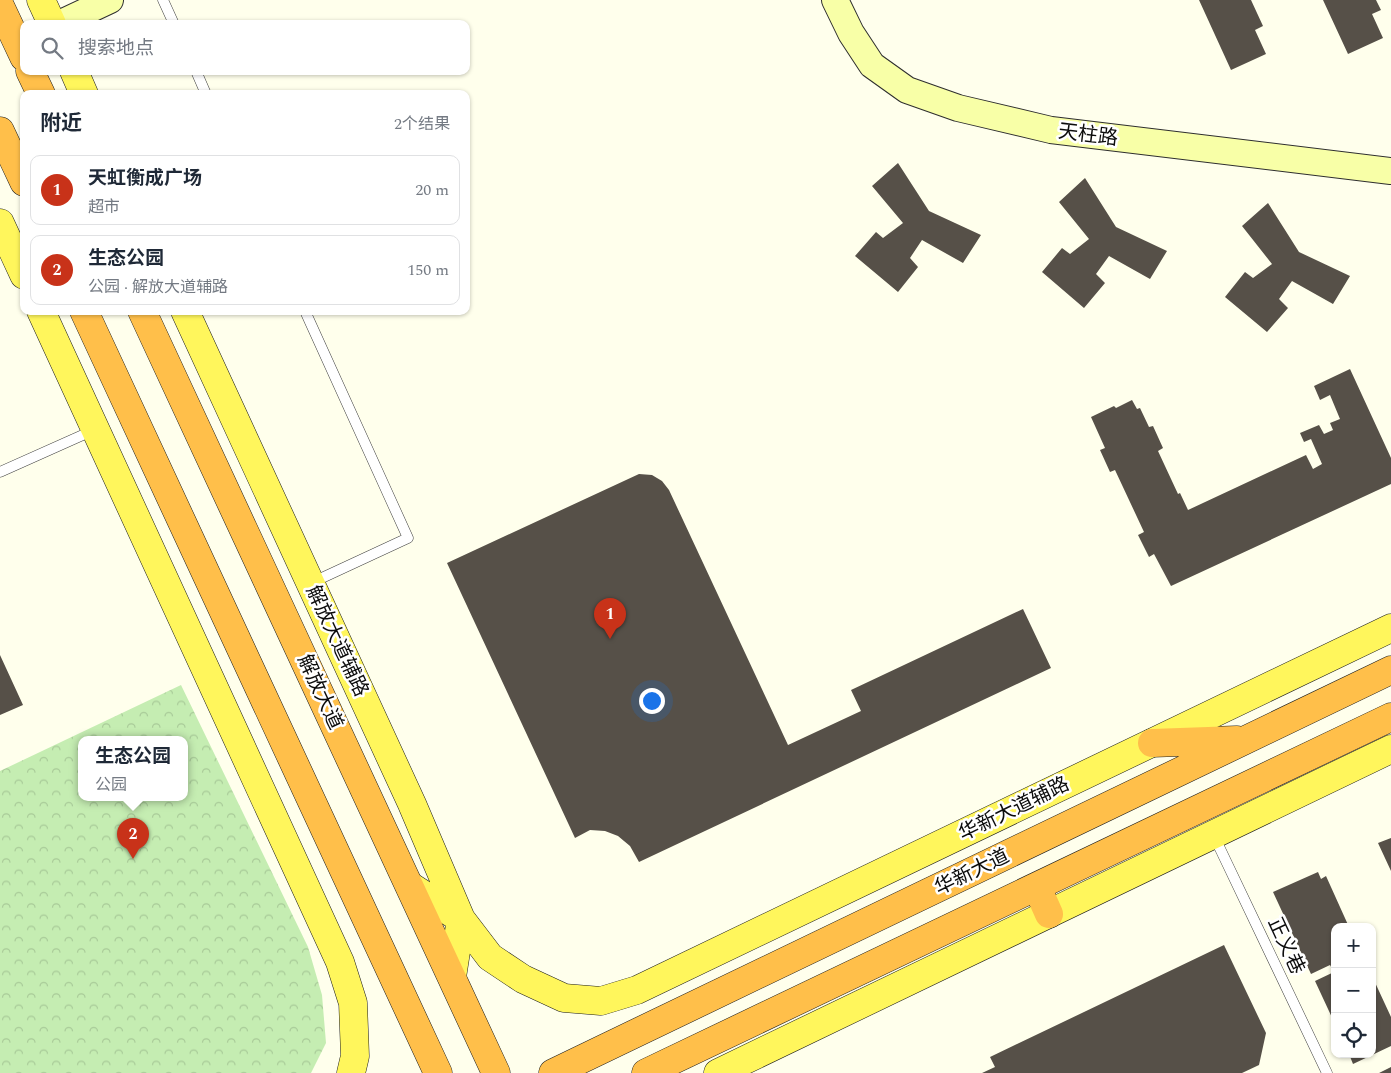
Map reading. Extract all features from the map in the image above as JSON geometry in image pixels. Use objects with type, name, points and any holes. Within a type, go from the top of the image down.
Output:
[{"type":"highway","points":[[18,0],[20,24]]},
{"type":"highway","points":[[0,6],[20,43]]},
{"type":"highway","points":[[32,75],[39,90]]},
{"type":"highway","points":[[0,131],[20,174]]},
{"type":"highway","points":[[86,315],[438,1073]]},
{"type":"highway","name":"解放大道","points":[[144,315],[496,1073]]},
{"type":"highway","name":"华新大道","points":[[552,1073],[1391,670]]},
{"type":"highway","name":"华新大道","points":[[646,1073],[676,1065],[1037,887],[1391,717]]},
{"type":"highway","points":[[1152,743],[1248,739]]},
{"type":"highway","points":[[1037,887],[1049,914]]},
{"type":"main road","points":[[41,0],[50,20]]},
{"type":"main road","points":[[76,75],[82,90]]},
{"type":"main road","points":[[0,223],[20,266]]},
{"type":"main road","points":[[42,315],[340,962],[353,1003],[355,1056],[351,1073]]},
{"type":"main road","name":"解放大道辅路","points":[[187,315],[412,804],[461,919]]},
{"type":"main road","name":"华新大道辅路","points":[[461,919],[490,957],[523,979],[564,998],[601,1000],[637,990],[1391,628]]},
{"type":"main road","points":[[718,1073],[1391,749]]},
{"type":"main road","points":[[410,886],[461,919],[452,977]]},
{"type":"street","points":[[68,20],[110,0]]},
{"type":"street","name":"天柱路","points":[[835,0],[851,33],[872,65],[907,90],[958,108],[1051,130],[1391,171]]},
{"type":"lane","points":[[163,0],[172,20]]},
{"type":"lane","points":[[198,75],[204,90]]},
{"type":"lane","points":[[307,315],[408,538],[310,584]]},
{"type":"lane","points":[[0,472],[95,430]]},
{"type":"lane","name":"正义巷","points":[[1213,835],[1327,1073]]},
{"type":"green space","points":[[181,685],[308,947],[322,995],[326,1043],[311,1073],[0,1073],[0,771]]},
{"type":"building","points":[[1199,0],[1251,0],[1263,26],[1255,30],[1266,54],[1231,70]]},
{"type":"building","points":[[1323,0],[1376,0],[1381,10],[1372,14],[1383,38],[1348,54]]},
{"type":"building","points":[[898,163],[929,211],[981,235],[963,263],[922,240],[910,258],[918,267],[898,292],[855,256],[876,232],[883,238],[903,223],[872,186]]},
{"type":"building","points":[[1085,178],[1116,227],[1167,251],[1150,279],[1109,256],[1096,274],[1105,283],[1084,308],[1042,272],[1062,248],[1070,254],[1089,239],[1059,202]]},
{"type":"building","points":[[1268,203],[1299,252],[1350,276],[1333,304],[1292,281],[1279,299],[1288,308],[1267,332],[1225,297],[1245,272],[1253,278],[1272,264],[1242,226]]},
{"type":"building","points":[[1350,369],[1391,458],[1391,484],[1171,586],[1154,554],[1149,557],[1138,535],[1144,532],[1115,470],[1110,472],[1100,450],[1105,448],[1091,417],[1132,400],[1137,409],[1140,408],[1149,427],[1153,426],[1163,448],[1158,451],[1178,494],[1180,493],[1188,510],[1306,455],[1313,469],[1322,464],[1311,439],[1304,442],[1300,433],[1319,425],[1324,434],[1333,430],[1330,423],[1340,419],[1330,395],[1320,400],[1314,386]]},
{"type":"building","points":[[639,474],[652,475],[662,481],[669,490],[788,745],[861,711],[851,690],[1023,609],[1051,668],[639,862],[630,846],[618,836],[605,831],[590,830],[575,838],[447,563]]},
{"type":"building","points":[[0,655],[23,705],[0,715]]},
{"type":"building","points":[[1391,838],[1391,871],[1378,843]]},
{"type":"building","points":[[1318,872],[1321,879],[1326,876],[1347,923],[1331,923],[1331,967],[1330,965],[1311,974],[1273,892]]},
{"type":"building","points":[[1224,945],[1266,1033],[1259,1065],[1242,1073],[982,1073],[995,1067],[990,1057]]},
{"type":"building","points":[[1331,973],[1331,1015],[1315,981]]},
{"type":"building","points":[[1376,985],[1391,1017],[1391,1046],[1376,1053]]},
{"type":"building","points":[[1351,1058],[1366,1058],[1353,1064]]},
{"type":"building","points":[[1391,1067],[1391,1073],[1379,1073]]},
{"type":"place","name":"天虹衡成广场","points":[[610,639]]},
{"type":"place","name":"生态公园","points":[[133,859]]}]
